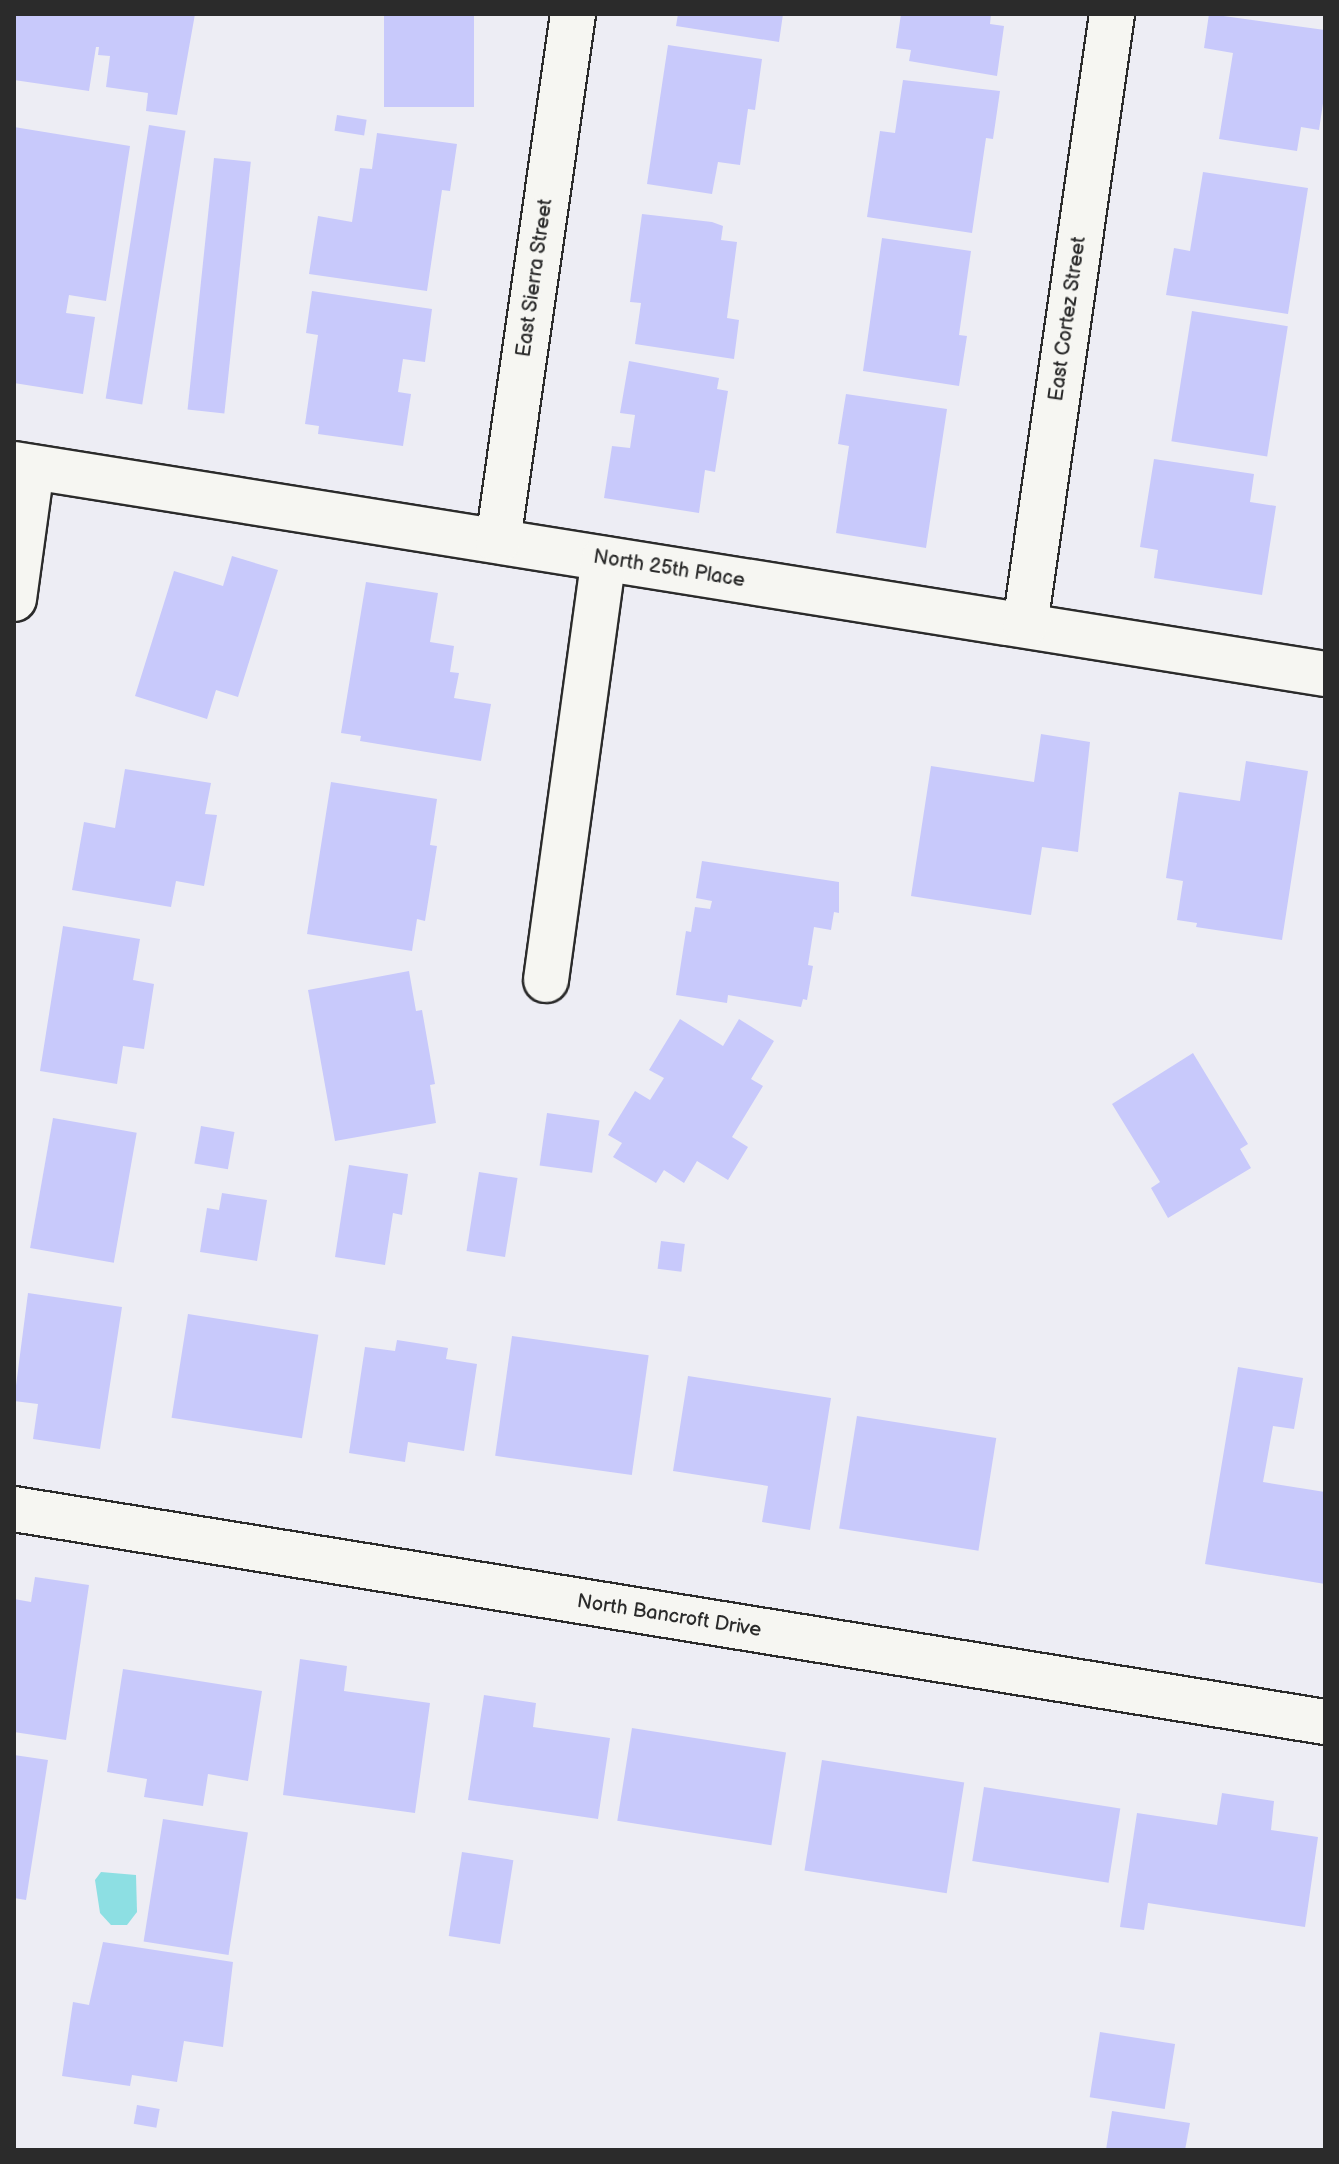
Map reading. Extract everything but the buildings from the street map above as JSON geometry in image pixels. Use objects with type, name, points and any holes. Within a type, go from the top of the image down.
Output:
[{"type":"street","name":"East Sierra Street","points":[[498,541],[573,14]]},
{"type":"street","name":"East Cortez Street","points":[[1025,625],[1112,14]]},
{"type":"street","name":"North 25th Place","points":[[23,465],[1325,674]]},
{"type":"street","points":[[14,599],[23,465]]},
{"type":"street","points":[[546,980],[604,559]]},
{"type":"street","name":"North Bancroft Drive","points":[[14,1509],[1325,1722]]},
{"type":"water","points":[[101,1872],[136,1875],[137,1912],[127,1925],[111,1925],[100,1913],[95,1880]]}]
